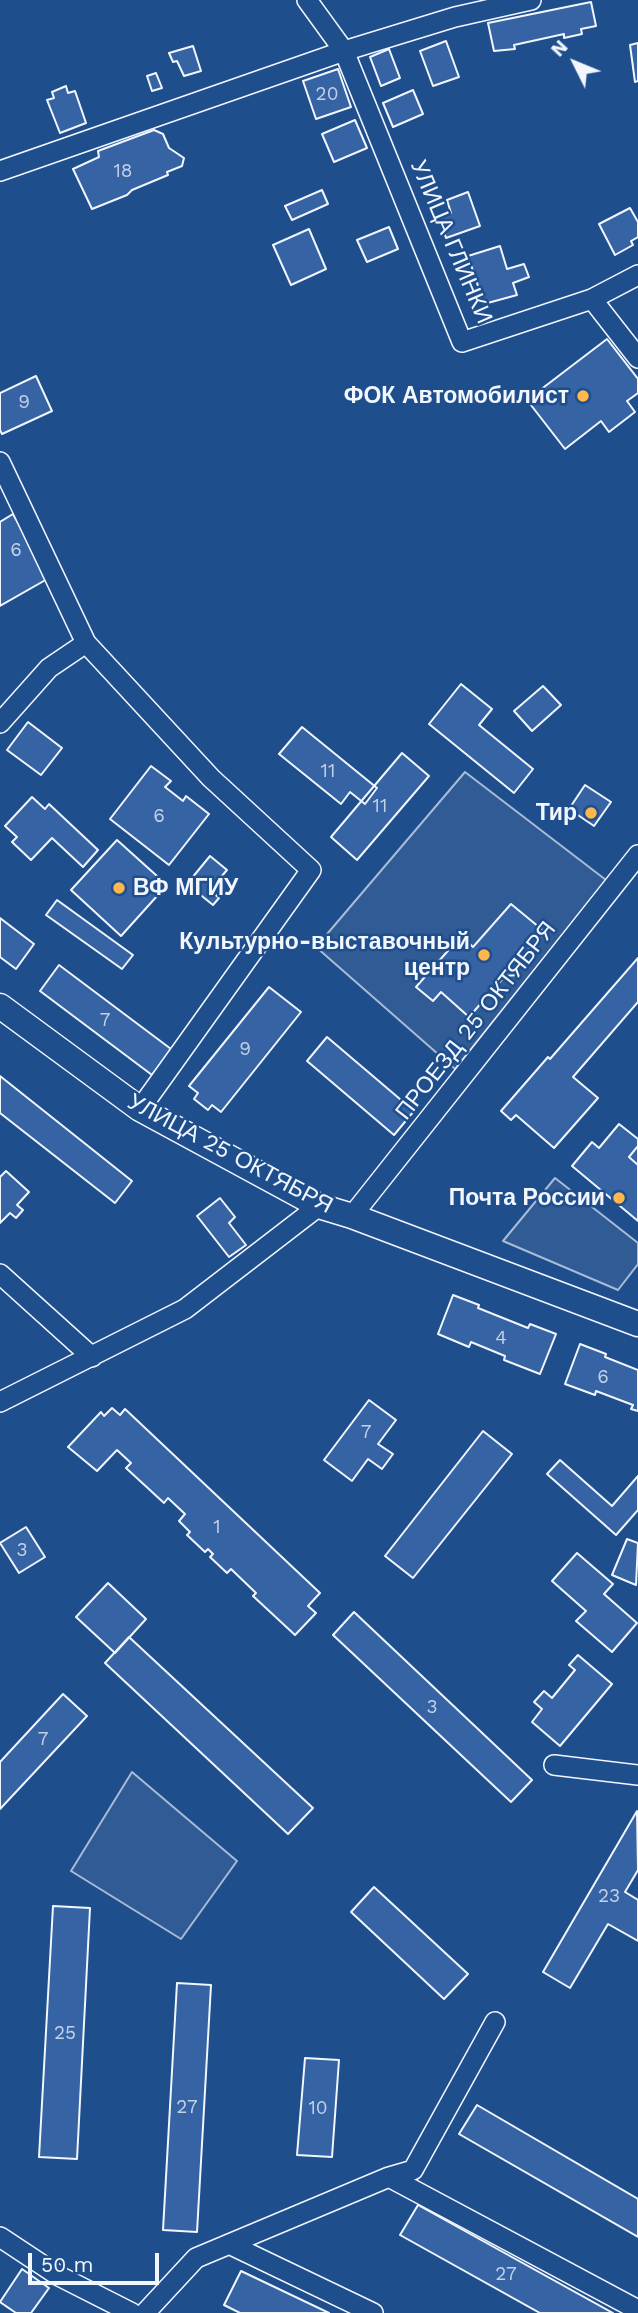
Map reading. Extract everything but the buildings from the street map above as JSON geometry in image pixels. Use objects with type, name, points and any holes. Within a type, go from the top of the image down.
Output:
[{"type":"main road","name":"УЛИЦА 25 ОКТЯБРЯ","points":[[0,1006],[140,1109],[319,1206],[638,1324]]},
{"type":"street","name":"УЛИЦА ГЛИНКИ","points":[[307,0],[344,51],[462,342],[592,299],[638,275]]},
{"type":"street","points":[[0,171],[344,51],[455,17],[529,0]]},
{"type":"street","points":[[592,299],[638,358]]},
{"type":"street","points":[[0,463],[86,643],[211,778],[311,870],[140,1109]]},
{"type":"street","points":[[0,723],[49,668],[86,643]]},
{"type":"street","name":"ПРОЕЗД 25 ОКТЯБРЯ","points":[[352,1216],[638,855]]},
{"type":"street","points":[[0,1402],[185,1309],[319,1206]]},
{"type":"street","points":[[0,1274],[92,1357]]},
{"type":"street","points":[[554,1765],[638,1775]]},
{"type":"street","points":[[145,2313],[196,2258],[389,2177],[412,2170],[495,2022]]},
{"type":"street","points":[[389,2177],[638,2310]]},
{"type":"street","points":[[0,2237],[59,2276],[132,2313]]},
{"type":"street","points":[[229,2244],[373,2313]]},
{"type":"shaded area","points":[[465,772],[606,880],[455,1069],[316,947]]},
{"type":"shaded area","points":[[555,1178],[638,1243],[638,1264],[618,1290],[503,1241]]},
{"type":"shaded area","points":[[132,1772],[237,1861],[181,1939],[71,1871]]},
{"type":"place","name":"ФОК Автомобилист","points":[[583,396]]},
{"type":"place","name":"Тир","points":[[591,813]]},
{"type":"place","name":"ВФ МГИУ","points":[[119,888]]},
{"type":"place","name":"Культурно-выставочный центр","points":[[484,955]]},
{"type":"place","name":"Почта России","points":[[619,1198]]}]
